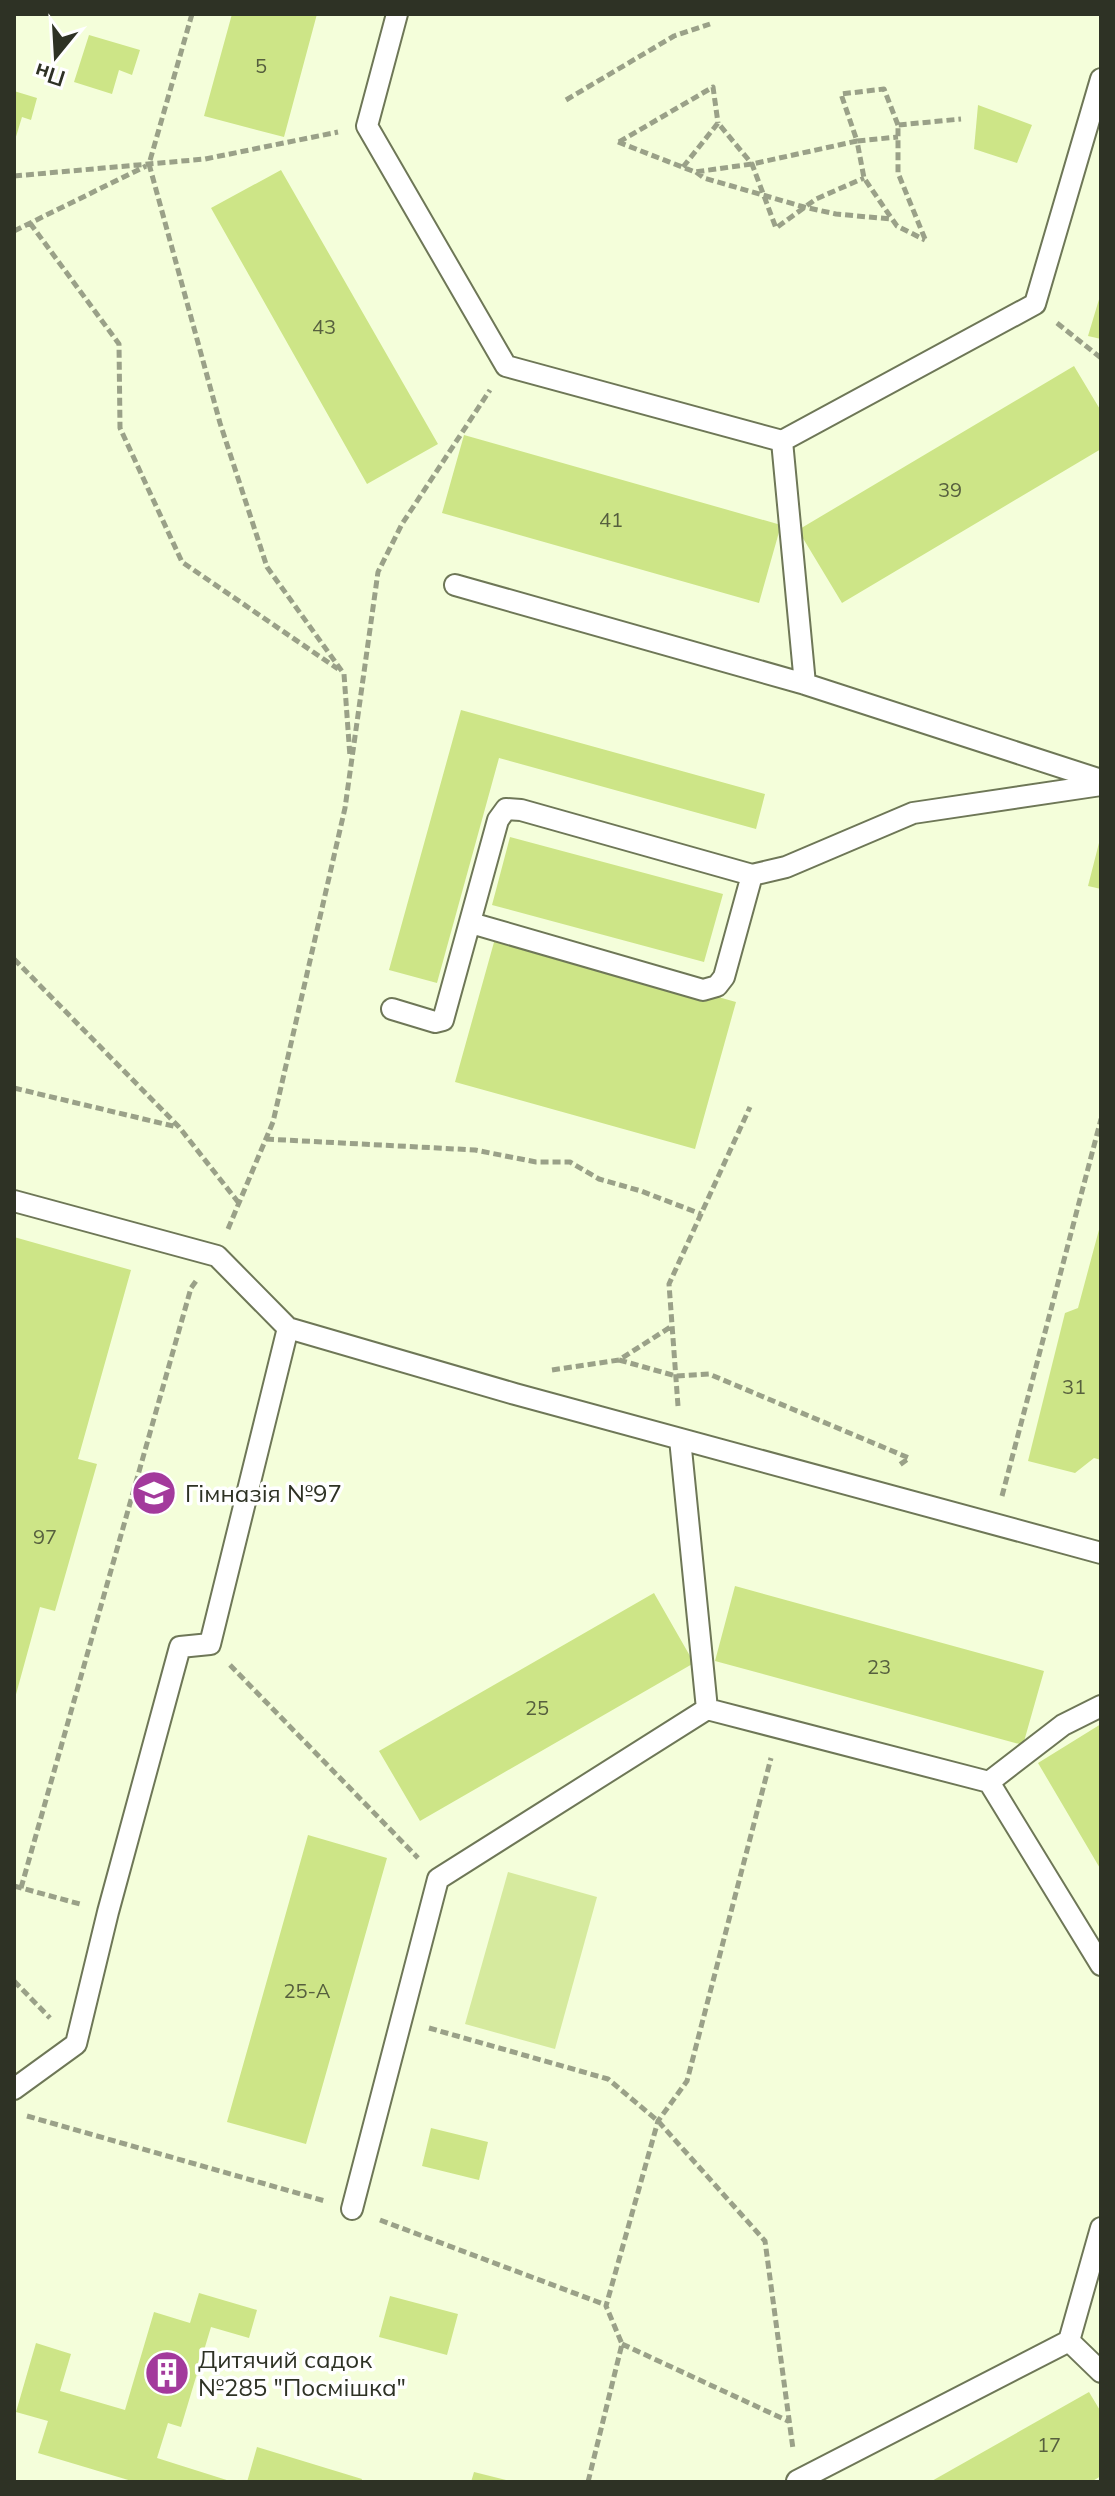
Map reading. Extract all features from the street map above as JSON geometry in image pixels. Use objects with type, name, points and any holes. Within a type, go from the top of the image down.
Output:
[{"type":"lane","points":[[397,14],[367,126],[506,366],[782,441],[1035,304],[1101,79]]},
{"type":"lane","points":[[782,441],[805,684]]},
{"type":"lane","points":[[455,585],[805,684],[1101,783]]},
{"type":"lane","points":[[392,1009],[435,1022],[443,1020],[498,820],[506,809],[521,810],[752,875],[786,867],[913,813],[1101,783]]},
{"type":"lane","points":[[471,923],[703,990],[717,986],[724,977],[752,875]]},
{"type":"lane","points":[[14,1201],[217,1256],[288,1328],[515,1394],[1101,1553]]},
{"type":"lane","points":[[14,2089],[76,2044],[108,1912],[180,1647],[210,1644],[288,1328]]},
{"type":"lane","points":[[680,1439],[707,1709]]},
{"type":"lane","points":[[989,1782],[1063,1725],[1101,1706]]},
{"type":"lane","points":[[352,2209],[438,1879],[707,1709],[989,1782],[1101,1965]]},
{"type":"lane","points":[[797,2481],[1069,2341],[1101,2228]]},
{"type":"lane","points":[[1069,2341],[1101,2372]]},
{"type":"path","points":[[192,14],[149,164],[220,423],[267,567],[344,674],[351,767]]},
{"type":"path","points":[[566,100],[674,36],[710,24]]},
{"type":"path","points":[[864,178],[816,199],[804,207],[776,228],[763,195],[752,164],[718,123],[713,87],[618,142],[704,178],[763,195],[804,207],[836,214],[892,219]]},
{"type":"path","points":[[884,89],[898,125],[898,137],[898,173],[925,240],[897,226],[864,178],[857,141],[841,94],[884,89]]},
{"type":"path","points":[[898,125],[961,119]]},
{"type":"path","points":[[683,167],[718,123]]},
{"type":"path","points":[[14,176],[205,159],[367,126]]},
{"type":"path","points":[[695,172],[752,164],[857,141],[898,137]]},
{"type":"path","points":[[14,231],[149,164]]},
{"type":"path","points":[[30,223],[119,344],[120,428],[182,562],[344,674]]},
{"type":"path","points":[[1035,304],[1101,358]]},
{"type":"path","points":[[108,1912],[16,1887],[191,1288],[217,1256],[273,1122],[345,808],[378,572],[402,524],[506,366]]},
{"type":"path","points":[[14,959],[179,1127],[239,1202]]},
{"type":"path","points":[[14,1088],[179,1127]]},
{"type":"path","points":[[680,1439],[669,1284],[750,1107]]},
{"type":"path","points":[[994,1524],[1101,1119]]},
{"type":"path","points":[[266,1139],[475,1150],[536,1162],[570,1162],[599,1179],[701,1214]]},
{"type":"path","points":[[619,1360],[672,1326]]},
{"type":"path","points":[[515,1394],[549,1370],[619,1360],[676,1376],[709,1374],[909,1458],[867,1489]]},
{"type":"path","points":[[210,1644],[438,1879]]},
{"type":"path","points":[[588,2482],[622,2344],[606,2306],[658,2121],[687,2081],[779,1727]]},
{"type":"path","points":[[14,1981],[76,2044]]},
{"type":"path","points":[[403,2021],[608,2079],[658,2121],[765,2241],[797,2481]]},
{"type":"path","points":[[14,2113],[352,2209],[606,2306]]},
{"type":"path","points":[[622,2344],[789,2421]]},
{"type":"green space","points":[[508,1872],[597,1897],[555,2049],[465,2024]]},
{"type":"building","points":[[232,14],[317,14],[284,137],[204,116]]},
{"type":"building","points":[[89,35],[140,50],[132,75],[119,70],[112,94],[74,82]]},
{"type":"building","points":[[14,91],[37,98],[31,120],[22,117],[15,140]]},
{"type":"building","points":[[978,105],[1032,125],[1017,163],[974,149]]},
{"type":"building","points":[[281,170],[438,444],[367,484],[211,208]]},
{"type":"building","points":[[1101,296],[1101,339],[1088,336]]},
{"type":"building","points":[[1074,366],[1101,411],[1101,449],[842,603],[798,530]]},
{"type":"building","points":[[464,435],[781,525],[759,603],[442,513]]},
{"type":"building","points":[[461,710],[765,794],[756,829],[499,758],[437,983],[389,970]]},
{"type":"building","points":[[510,837],[723,894],[704,962],[492,905]]},
{"type":"building","points":[[1101,839],[1101,889],[1088,886]]},
{"type":"building","points":[[496,935],[736,1002],[695,1149],[455,1082]]},
{"type":"building","points":[[1100,1226],[1101,1460],[1094,1458],[1075,1473],[1028,1461],[1065,1313],[1078,1308]]},
{"type":"building","points":[[14,1237],[131,1270],[78,1459],[97,1464],[55,1611],[40,1607],[15,1698]]},
{"type":"building","points":[[735,1586],[1044,1671],[1023,1745],[715,1661]]},
{"type":"building","points":[[654,1593],[694,1663],[420,1821],[379,1751]]},
{"type":"building","points":[[1101,1724],[1101,1870],[1038,1763]]},
{"type":"building","points":[[308,1835],[387,1858],[306,2144],[227,2122]]},
{"type":"building","points":[[431,2128],[488,2142],[479,2180],[422,2166]]},
{"type":"building","name":"Дитячий садок №285 \"Посмішка\"","points":[[199,2293],[257,2310],[249,2338],[211,2327],[181,2427],[168,2423],[157,2458],[233,2482],[135,2482],[38,2453],[48,2421],[16,2412],[36,2343],[71,2354],[60,2391],[125,2410],[154,2312],[190,2323]]},
{"type":"building","points":[[390,2296],[458,2314],[447,2355],[379,2337]]},
{"type":"building","points":[[1089,2392],[1101,2412],[1101,2476],[1091,2482],[930,2482]]},
{"type":"building","name":"Дитячий садок №285 \"Посмішка\"","points":[[257,2447],[362,2479],[361,2482],[247,2482]]},
{"type":"building","points":[[474,2472],[510,2481],[471,2482]]},
{"type":"place","name":"Гімназія №97","points":[[154,1493]]},
{"type":"place","name":"Дитячий садок №285 \"Посмішка\"","points":[[167,2373]]}]
